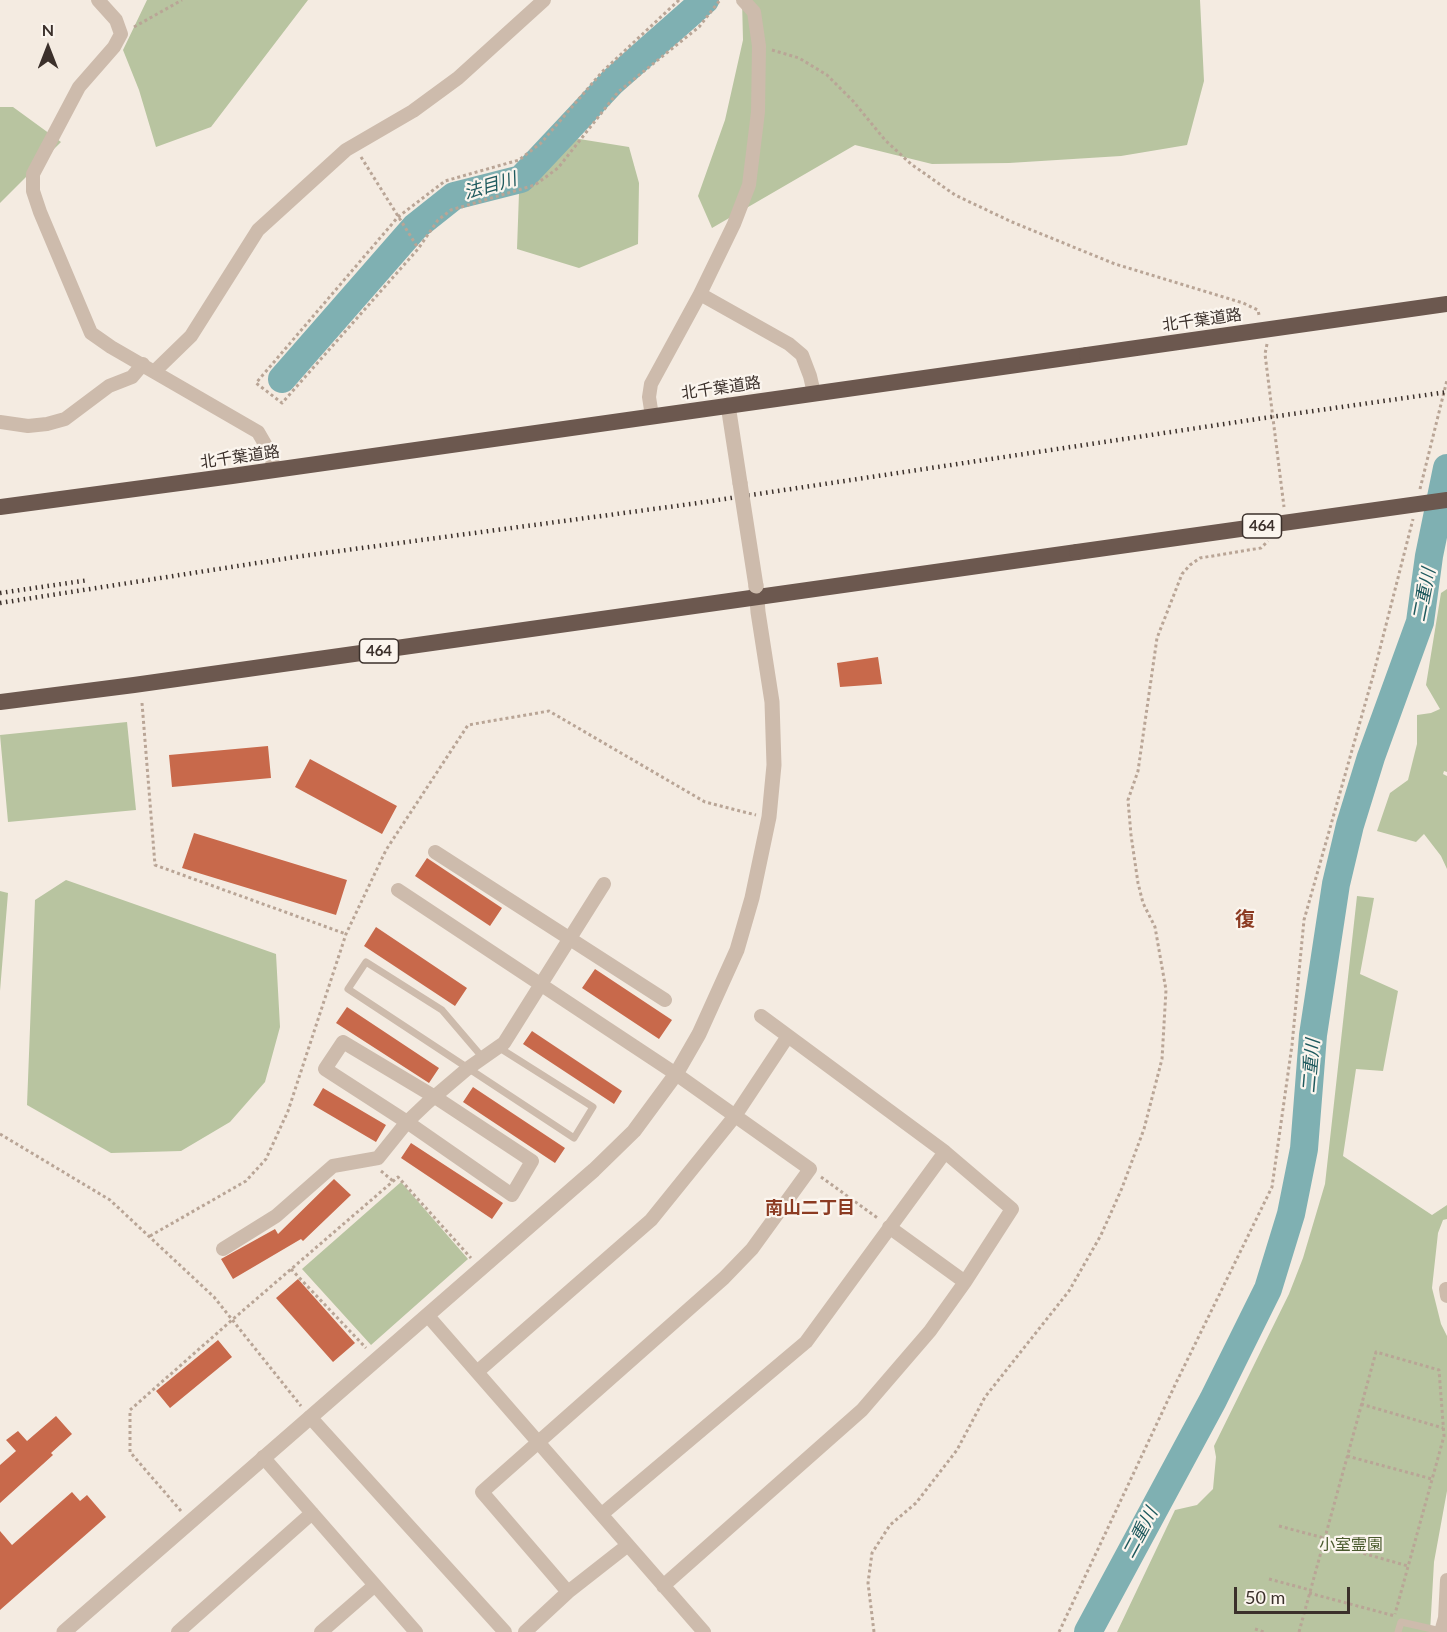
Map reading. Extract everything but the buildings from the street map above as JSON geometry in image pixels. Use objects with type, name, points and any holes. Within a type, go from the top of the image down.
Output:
[{"type":"highway","name":"北千葉道路","points":[[0,507],[652,416],[729,413],[814,393],[1447,304]]},
{"type":"highway","name":"464","points":[[0,702],[134,685],[756,592],[1077,552],[1447,500]]},
{"type":"street","points":[[98,0],[116,20],[121,34],[114,47],[79,87],[33,174],[33,191],[91,333],[258,432],[269,451],[275,470]]},
{"type":"street","points":[[0,422],[28,426],[64,419],[109,386],[149,368],[191,336],[258,230],[338,156],[413,111],[458,78],[544,0]]},
{"type":"street","points":[[652,416],[649,397],[651,384],[700,294],[734,224],[749,184],[758,112],[759,46],[753,12],[743,0]]},
{"type":"street","points":[[700,294],[789,344],[802,355],[814,393]]},
{"type":"street","points":[[64,1632],[594,1170],[634,1131],[676,1074],[699,1034],[737,950],[752,898],[769,818],[774,765],[772,702],[729,413]]},
{"type":"street","points":[[435,852],[665,1000]]},
{"type":"street","points":[[223,1249],[276,1216],[333,1166],[378,1158],[407,1122],[467,1069],[504,1043],[604,884]]},
{"type":"street","points":[[398,890],[676,1074],[810,1169],[752,1249],[724,1278],[482,1492],[568,1592]]},
{"type":"street","points":[[663,1586],[862,1410],[930,1331],[1012,1209],[945,1152],[761,1016]]},
{"type":"street","points":[[477,1372],[651,1220],[735,1116],[788,1036]]},
{"type":"street","points":[[343,1042],[435,1097],[532,1161],[512,1195],[407,1122],[325,1069],[343,1042]]},
{"type":"street","points":[[602,1514],[806,1342],[945,1152]]},
{"type":"street","points":[[889,1227],[965,1282]]},
{"type":"street","points":[[1446,1288],[1447,1296]]},
{"type":"street","points":[[428,1316],[704,1632]]},
{"type":"street","points":[[310,1417],[505,1632]]},
{"type":"street","points":[[263,1457],[416,1632]]},
{"type":"street","points":[[178,1632],[312,1513]]},
{"type":"street","points":[[525,1632],[568,1592],[628,1545]]},
{"type":"street","points":[[1441,1632],[1445,1618],[1447,1580]]},
{"type":"street","points":[[321,1632],[375,1585]]},
{"type":"lane","points":[[483,1058],[442,1010],[366,962],[348,989],[574,1138],[593,1107],[498,1047]]},
{"type":"lane","points":[[1398,1632],[1401,1622],[1441,1632]]},
{"type":"path","points":[[121,34],[182,0]]},
{"type":"path","points":[[679,0],[602,72],[541,143],[519,160],[445,181],[398,217],[256,383],[282,403],[418,249],[438,220],[451,210],[535,185],[558,168],[618,92],[699,27],[720,0]]},
{"type":"path","points":[[759,46],[799,58],[827,75],[853,101],[885,140],[911,164],[955,195],[1012,222],[1115,264],[1243,303],[1258,310],[1261,321]]},
{"type":"path","points":[[354,145],[418,249]]},
{"type":"path","points":[[1267,343],[1265,354],[1285,508],[1282,516]]},
{"type":"path","points":[[1419,494],[1447,380]]},
{"type":"path","points":[[1059,1632],[1175,1385],[1272,1187],[1292,1045],[1304,920],[1373,676],[1414,517]]},
{"type":"path","points":[[874,1632],[868,1583],[872,1553],[890,1525],[916,1503],[957,1450],[985,1397],[1069,1291],[1105,1225],[1122,1188],[1144,1129],[1162,1059],[1166,990],[1155,927],[1143,903],[1138,883],[1128,801],[1138,771],[1157,638],[1182,574],[1190,565],[1200,558],[1261,549],[1269,540]]},
{"type":"path","points":[[141,704],[155,865],[346,934]]},
{"type":"path","points":[[150,1236],[246,1181],[266,1159],[288,1111],[346,934],[387,850],[468,725],[549,711],[705,801],[769,818]]},
{"type":"path","points":[[0,1134],[110,1200],[150,1236],[214,1297],[310,1417]]},
{"type":"path","points":[[810,1169],[889,1227]]},
{"type":"path","points":[[190,1522],[130,1452],[130,1410],[232,1320],[398,1177],[481,1269]]},
{"type":"path","points":[[291,1269],[377,1360]]},
{"type":"path","points":[[1299,1632],[1376,1352],[1439,1370],[1444,1428],[1444,1436],[1395,1616]]},
{"type":"path","points":[[1361,1404],[1444,1428]]},
{"type":"path","points":[[1347,1456],[1432,1479]]},
{"type":"path","points":[[1279,1526],[1408,1566]]},
{"type":"path","points":[[1269,1579],[1395,1616],[1401,1622]]},
{"type":"path","points":[[1255,1629],[1264,1632]]},
{"type":"green space","points":[[147,0],[308,0],[211,127],[156,147],[139,90],[123,50]]},
{"type":"green space","points":[[742,0],[1200,0],[1204,81],[1187,145],[1121,156],[1009,163],[932,164],[855,145],[712,228],[698,196],[725,120],[743,40]]},
{"type":"green space","points":[[0,107],[13,107],[61,142],[0,203]]},
{"type":"green space","points":[[573,138],[629,147],[639,183],[638,244],[579,268],[517,249],[519,193]]},
{"type":"green space","points":[[1447,589],[1447,772],[1444,771],[1443,774],[1447,776],[1447,869],[1441,856],[1424,834],[1416,842],[1377,831],[1390,793],[1408,780],[1417,744],[1417,715],[1440,709],[1426,685],[1441,593]]},
{"type":"green space","points":[[127,722],[136,810],[8,822],[0,735]]},
{"type":"green space","points":[[66,880],[276,954],[280,1027],[265,1082],[230,1122],[181,1151],[111,1153],[27,1105],[35,900]]},
{"type":"green space","points":[[0,891],[8,893],[0,991]]},
{"type":"green space","name":"小室霊園","points":[[1357,896],[1374,898],[1360,974],[1398,991],[1383,1071],[1356,1069],[1343,1156],[1432,1215],[1447,1205],[1447,1219],[1443,1220],[1438,1233],[1432,1288],[1441,1324],[1447,1336],[1447,1491],[1434,1562],[1430,1632],[1117,1632],[1175,1510],[1197,1505],[1213,1489],[1216,1457],[1214,1446],[1289,1294],[1303,1258],[1325,1184]]},
{"type":"green space","points":[[401,1182],[468,1259],[371,1345],[302,1269]]},
{"type":"waterway","name":"法目川","points":[[282,379],[415,227],[454,196],[521,179],[612,82],[705,0]]},
{"type":"waterway","name":"二重川","points":[[1088,1632],[1213,1400],[1268,1289],[1291,1214],[1304,1149],[1313,1035],[1336,884],[1350,825],[1371,757],[1420,622],[1429,556],[1447,468]]},
{"type":"railway","points":[[0,603],[302,556],[691,504],[1447,392]]},
{"type":"railway","points":[[0,593],[89,580]]},
{"type":"district","name":"復","points":[[1245,920]]},
{"type":"district","name":"南山二丁目","points":[[810,1208]]}]
